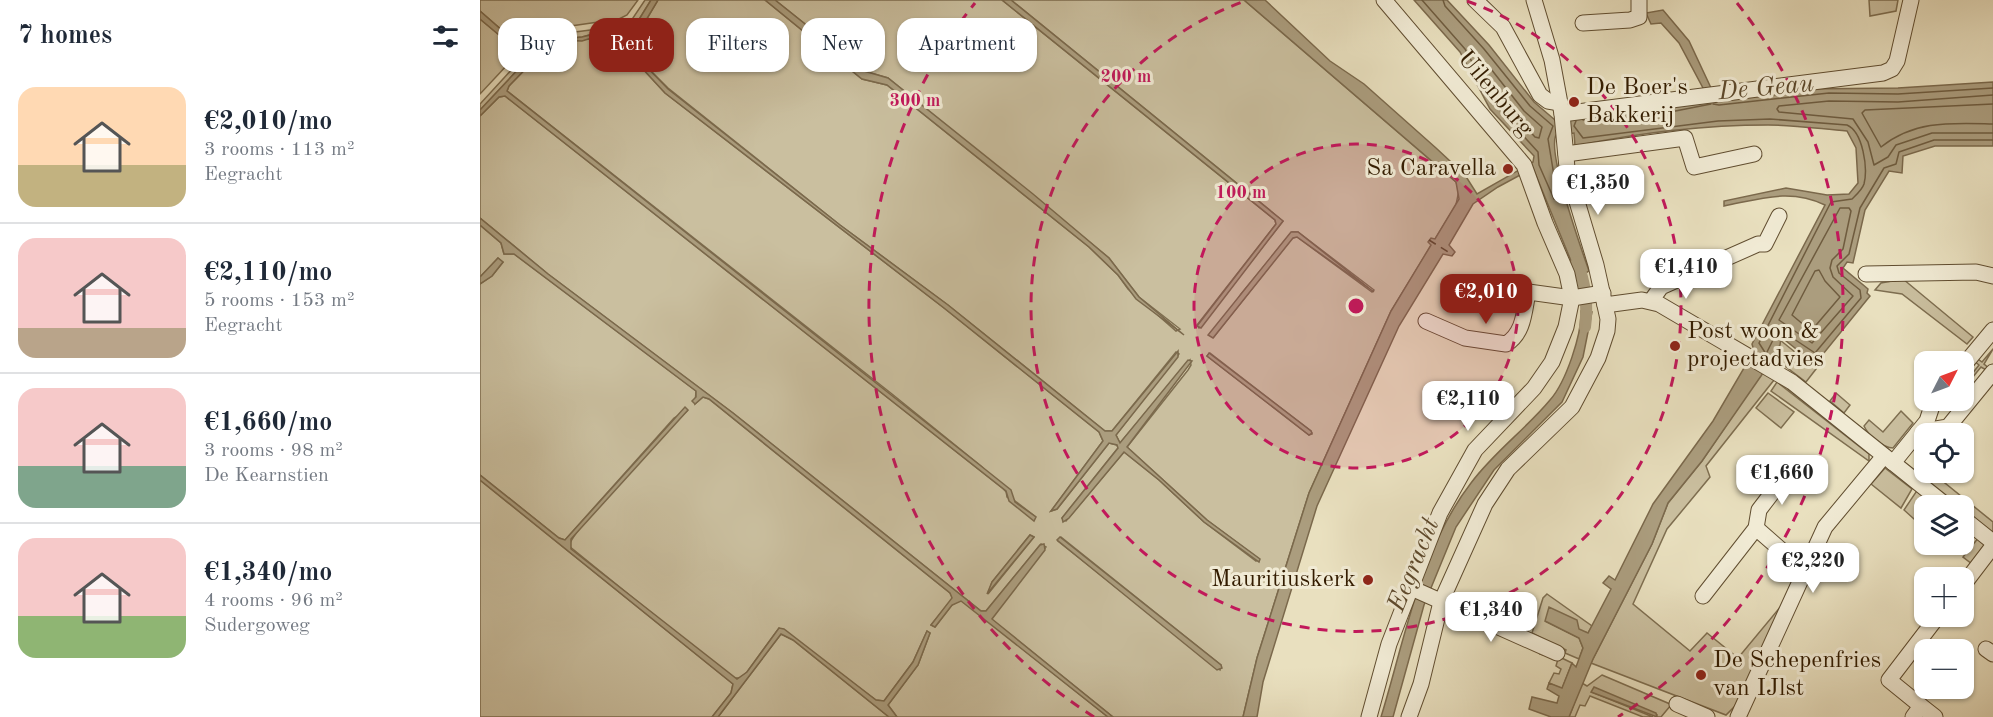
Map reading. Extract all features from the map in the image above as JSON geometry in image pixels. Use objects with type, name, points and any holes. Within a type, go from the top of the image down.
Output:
[{"type":"street","name":"Uilenburg","points":[[1384,0],[1526,168],[1545,223],[1576,299]]},
{"type":"street","points":[[1475,0],[1503,27],[1539,96],[1561,111],[1883,73],[1892,69],[1897,61],[1911,0]]},
{"type":"street","points":[[1369,717],[1389,644],[1424,594],[1466,541],[1496,485],[1508,469],[1572,407],[1587,381],[1607,331],[1608,320],[1567,168],[1561,111],[1552,60],[1534,0]]},
{"type":"street","points":[[1583,23],[1630,20],[1639,16],[1639,0]]},
{"type":"street","points":[[1565,148],[1685,138],[1694,166],[1754,154]]},
{"type":"street","points":[[1651,301],[1661,287],[1758,244],[1765,244],[1779,216]]},
{"type":"street","points":[[1866,274],[1976,272],[1993,276]]},
{"type":"street","points":[[1464,283],[1576,299],[1651,301],[1792,382],[1933,495]]},
{"type":"street","points":[[1426,321],[1452,334],[1472,340],[1506,344],[1515,339],[1521,328],[1528,292]]},
{"type":"street","points":[[1409,717],[1421,684],[1424,594],[1440,513],[1475,450],[1534,387],[1552,362],[1576,299]]},
{"type":"street","points":[[1974,353],[1993,330]]},
{"type":"street","points":[[1950,423],[1993,372]]},
{"type":"street","points":[[1738,717],[1825,527],[1888,459],[1914,436]]},
{"type":"street","points":[[1703,596],[1756,528],[1759,510],[1785,476]]},
{"type":"street","points":[[1756,528],[1805,572]]},
{"type":"street","points":[[1974,528],[1993,544],[1974,570]]},
{"type":"street","points":[[1424,594],[1557,653]]},
{"type":"street","points":[[1930,627],[1889,680],[1917,712],[1935,717]]},
{"type":"street","points":[[1677,704],[1707,717]]},
{"type":"shaded area","points":[[480,0],[638,0],[627,15],[621,18],[589,18],[589,23],[577,25],[577,18],[498,18],[498,27],[480,11]]},
{"type":"shaded area","points":[[645,0],[651,0],[640,18],[633,18]]},
{"type":"shaded area","points":[[658,0],[765,0],[787,18],[686,18],[686,72],[789,72],[789,20],[801,29],[801,72],[853,72],[862,79],[887,85],[1089,247],[1118,275],[1128,289],[1176,331],[1180,329],[1139,297],[1109,258],[888,78],[867,72],[885,72],[885,18],[801,18],[801,21],[775,0],[1002,0],[1024,18],[897,18],[897,72],[1037,72],[1037,28],[1275,220],[1276,224],[1197,325],[1199,328],[1283,221],[1037,21],[1037,18],[1033,18],[1011,0],[1244,0],[1456,182],[1459,190],[1456,205],[1391,311],[1309,493],[1257,658],[1243,717],[1113,717],[991,619],[1046,547],[1041,544],[986,611],[981,611],[733,413],[548,274],[480,218],[480,116],[499,97],[505,96],[1003,489],[981,466],[892,394],[507,91],[523,72],[577,72],[577,39],[589,39],[589,72],[646,72],[665,93],[944,308],[1099,432],[1103,441],[1051,511],[1057,509],[1109,443],[1117,445],[1118,448],[1062,518],[1066,521],[1124,452],[1159,480],[1204,522],[1256,561],[1259,559],[1207,520],[1127,447],[1188,370],[1191,365],[1190,360],[1120,443],[1116,435],[1179,354],[1176,352],[1112,431],[1105,431],[948,305],[840,225],[668,88],[652,72],[674,72],[674,18],[647,18]],"holes":[[[1292,232],[1298,232],[1374,290],[1372,292],[1297,237],[1292,238],[1213,338],[1241,294]],[[1210,353],[1311,431],[1312,434],[1309,435],[1207,356]],[[1006,492],[1015,501],[1036,517],[1007,497]],[[1030,535],[1034,537],[988,594],[992,582]],[[1061,537],[1221,665],[1220,670],[1058,541]]]},
{"type":"shaded area","points":[[1869,0],[1898,0],[1896,11],[1870,16]]},
{"type":"shaded area","points":[[480,19],[498,34],[498,72],[501,72],[480,94]]},
{"type":"shaded area","points":[[589,30],[589,35],[577,38],[577,32]]},
{"type":"shaded area","points":[[510,72],[516,72],[480,110],[480,104]]},
{"type":"shaded area","points":[[480,225],[501,243],[504,254],[514,254],[696,391],[695,404],[703,397],[709,399],[950,593],[953,598],[931,625],[935,627],[952,605],[961,600],[1108,717],[897,717],[888,705],[918,665],[930,633],[927,631],[913,662],[884,701],[876,700],[779,628],[747,672],[741,678],[732,678],[569,546],[574,536],[603,500],[688,410],[674,418],[565,540],[559,538],[480,475],[480,284],[492,276],[503,262],[498,258],[480,277]]},
{"type":"shaded area","points":[[1903,279],[1973,337],[1967,344],[1902,294],[1875,290],[1881,283]]},
{"type":"shaded area","points":[[1780,340],[1816,369],[1806,382],[1782,364],[1771,360]]},
{"type":"shaded area","points":[[1993,349],[1984,364],[1990,369],[1988,371],[1981,367],[1974,376],[1974,371],[1979,365],[1974,358],[1982,362]]},
{"type":"shaded area","points":[[1763,371],[1774,380],[1706,466],[1710,477],[1667,529],[1633,604],[1690,651],[1707,633],[1738,658],[1787,599],[1735,706],[1726,715],[1591,663],[1652,544],[1668,503],[1702,461]]},
{"type":"shaded area","points":[[1777,382],[1869,454],[1869,461],[1771,391]]},
{"type":"shaded area","points":[[1768,393],[1794,412],[1781,428],[1756,408]]},
{"type":"shaded area","points":[[1836,393],[1850,405],[1844,413],[1830,401]]},
{"type":"shaded area","points":[[1901,411],[1913,423],[1893,448],[1876,440],[1864,426],[1869,420],[1883,432]]},
{"type":"shaded area","points":[[1885,468],[1912,489],[1901,508],[1871,484]]},
{"type":"shaded area","points":[[480,480],[733,684],[731,693],[712,717],[480,717]]},
{"type":"shaded area","points":[[1926,483],[1945,483],[1960,495],[1941,495]]},
{"type":"shaded area","points":[[1918,489],[1926,495],[1914,495]]},
{"type":"shaded area","points":[[1914,495],[1914,519],[1904,510]]},
{"type":"shaded area","points":[[1974,507],[1993,522],[1993,536],[1974,521]]},
{"type":"shaded area","points":[[1979,537],[1984,544],[1984,550],[1972,564],[1963,557],[1974,555],[1974,543]]},
{"type":"shaded area","points":[[1547,594],[1592,626],[1588,633],[1545,621],[1579,638],[1583,648],[1579,659],[1532,633],[1543,598]]},
{"type":"shaded area","points":[[781,634],[793,640],[889,717],[718,717]]},
{"type":"shaded area","points":[[1543,649],[1572,663],[1562,689],[1549,683],[1554,673],[1559,674],[1561,669],[1556,666],[1558,659],[1540,654]]},
{"type":"shaded area","points":[[1602,675],[1671,705],[1661,717],[1656,717],[1657,715],[1592,692],[1653,717],[1643,717],[1590,696],[1585,706],[1580,705],[1575,717],[1569,717],[1582,683],[1587,686]]},
{"type":"water","points":[[651,0],[658,0],[647,18],[640,18]]},
{"type":"water","points":[[765,0],[775,0],[801,21],[801,29]]},
{"type":"water","points":[[1002,0],[1011,0],[1033,18],[1024,18]]},
{"type":"water","points":[[1244,0],[1265,0],[1330,61],[1364,84],[1436,148],[1465,175],[1477,194],[1533,162],[1534,156],[1490,109],[1460,52],[1414,0],[1447,0],[1489,45],[1534,102],[1555,120],[1704,90],[1679,43],[1661,23],[1651,24],[1646,13],[1663,10],[1689,41],[1712,90],[1898,88],[1993,82],[1993,146],[1935,146],[1903,156],[1902,173],[1889,171],[1865,210],[1853,263],[1847,262],[1843,268],[1868,289],[1867,293],[1870,296],[1815,364],[1781,337],[1780,345],[1761,376],[1702,461],[1668,503],[1652,544],[1593,659],[1569,717],[1551,717],[1529,709],[1532,697],[1557,703],[1559,696],[1547,689],[1549,683],[1562,688],[1572,663],[1576,667],[1583,648],[1579,638],[1545,621],[1549,607],[1577,620],[1579,629],[1588,633],[1611,589],[1603,583],[1609,576],[1615,580],[1653,504],[1713,421],[1754,351],[1752,344],[1825,205],[1800,197],[1787,196],[1775,196],[1724,206],[1724,201],[1786,188],[1827,195],[1849,194],[1858,183],[1856,148],[1847,131],[1778,125],[1720,126],[1671,131],[1575,146],[1574,133],[1556,135],[1556,161],[1560,180],[1589,271],[1578,278],[1533,168],[1473,204],[1449,245],[1455,252],[1452,256],[1443,254],[1399,326],[1317,506],[1263,682],[1257,717],[1243,717],[1257,658],[1309,493],[1391,311],[1431,245],[1428,242],[1431,238],[1435,239],[1459,199],[1456,182]]},
{"type":"water","points":[[480,11],[498,27],[498,34],[480,19]]},
{"type":"water","points":[[1037,21],[1283,221],[1201,328],[1197,326],[1276,224],[1275,220],[1037,28]]},
{"type":"water","points":[[589,35],[589,39],[577,41],[577,38]]},
{"type":"water","points":[[516,72],[523,72],[507,91],[1011,490],[1015,502],[1036,517],[1034,521],[1009,501],[1006,491],[505,96],[499,97],[480,116],[480,110]]},
{"type":"water","points":[[646,72],[651,72],[668,89],[840,225],[948,305],[1105,431],[1112,431],[1178,351],[1178,357],[1116,435],[1120,443],[1188,360],[1192,361],[1127,447],[1207,520],[1260,559],[1259,562],[1204,522],[1159,480],[1124,452],[1069,518],[1063,522],[1062,518],[1118,448],[1117,445],[1109,443],[1057,509],[1051,511],[1103,441],[1099,432],[944,308],[665,93]]},
{"type":"water","points":[[853,72],[867,72],[888,78],[1109,258],[1139,297],[1184,335],[1136,299],[1118,275],[1089,247],[887,85],[862,79]]},
{"type":"water","points":[[480,218],[548,274],[733,413],[981,611],[986,611],[1040,545],[1044,544],[1045,550],[992,619],[1113,717],[1108,717],[961,601],[952,605],[935,627],[931,625],[952,598],[950,593],[709,399],[703,397],[695,404],[692,401],[696,397],[696,391],[514,254],[504,254],[501,243],[480,225]]},
{"type":"water","points":[[1291,232],[1298,232],[1374,292],[1297,237],[1293,238],[1213,338],[1208,335]]},
{"type":"water","points":[[498,258],[503,262],[492,276],[480,284],[480,277]]},
{"type":"water","points":[[1581,311],[1592,312],[1583,357],[1562,402],[1494,470],[1456,527],[1424,605],[1393,717],[1381,717],[1416,596],[1439,536],[1453,509],[1471,483],[1541,411],[1556,392],[1572,357],[1579,332]]},
{"type":"water","points":[[1209,353],[1312,433],[1309,435],[1207,356]]},
{"type":"water","points":[[685,407],[688,410],[571,539],[571,549],[737,679],[747,672],[779,628],[784,629],[876,700],[884,701],[913,662],[927,631],[930,633],[918,665],[888,705],[897,717],[889,717],[793,640],[781,634],[718,717],[712,717],[731,693],[733,684],[480,480],[480,475],[559,538],[565,540]]},
{"type":"water","points":[[1030,535],[1034,537],[987,594],[992,582]]},
{"type":"water","points":[[1060,537],[1222,668],[1217,670],[1057,540]]},
{"type":"water","points":[[1594,687],[1656,713],[1657,717],[1591,692]]},
{"type":"waterway","name":"Eegracht","points":[[1577,262],[1585,294],[1585,327]]},
{"type":"ferry route","points":[[1429,240],[1453,255]]},
{"type":"place","name":"De Boer's Bakkerij","points":[[1574,102]]},
{"type":"place","name":"Sa Caravella","points":[[1508,169]]},
{"type":"place","name":"Post woon & projectadvies","points":[[1675,346]]},
{"type":"place","name":"Mauritiuskerk","points":[[1368,580]]},
{"type":"place","name":"De Schepenfries van IJlst","points":[[1701,675]]},
{"type":"water label","name":"De Geau","points":[[1766,88]]}]
